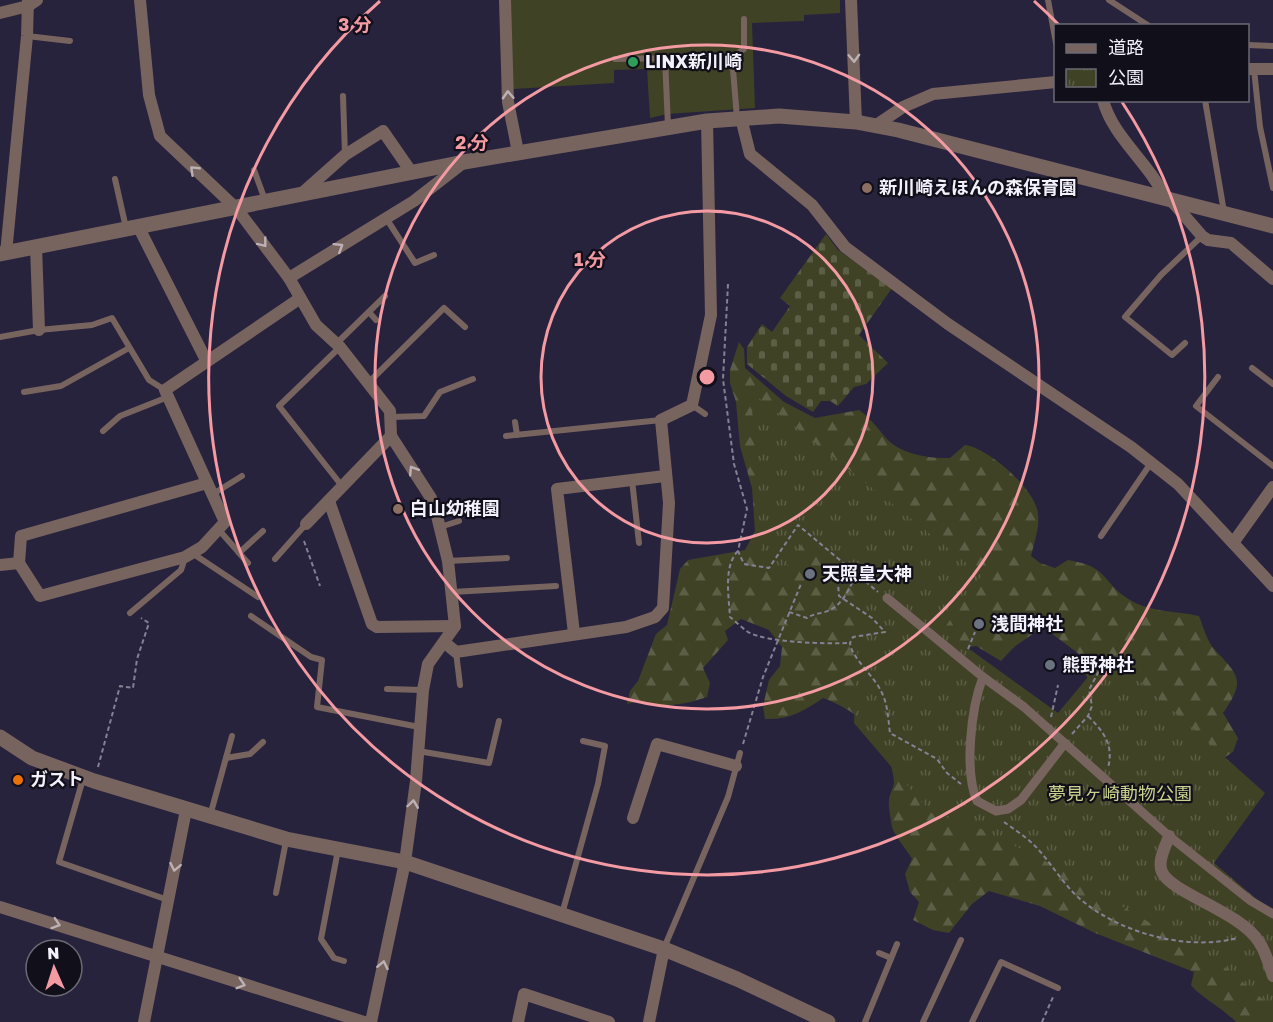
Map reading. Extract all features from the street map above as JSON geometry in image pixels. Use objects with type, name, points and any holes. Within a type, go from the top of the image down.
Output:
[{"type":"street","points":[[140,0],[149,95],[160,136],[237,209],[289,278],[316,325],[338,345],[369,382],[392,417],[391,436],[431,498],[448,561],[455,626],[428,664],[423,690],[405,862],[371,1022]]},
{"type":"street","points":[[505,0],[508,102],[518,152]]},
{"type":"street","points":[[852,0],[856,122]]},
{"type":"street","points":[[0,13],[31,2],[3,254],[518,152],[707,121],[779,117],[856,122],[875,126],[1273,226]]},
{"type":"street","points":[[1251,69],[1273,69]]},
{"type":"street","points":[[875,126],[903,107],[933,94],[1054,82]]},
{"type":"street","points":[[1104,102],[1108,119],[1157,180],[1167,198],[1202,236],[1208,240],[1231,243],[1273,279]]},
{"type":"street","points":[[739,118],[750,154],[812,205],[845,247],[948,324],[1151,462],[1178,484],[1273,586]]},
{"type":"street","points":[[445,643],[456,652],[626,627],[655,617],[663,608],[669,502],[660,420],[692,405],[711,315],[707,121]]},
{"type":"street","points":[[300,195],[345,155],[383,131],[412,173]]},
{"type":"street","points":[[289,278],[414,201],[464,162]]},
{"type":"street","points":[[133,229],[206,360]]},
{"type":"street","points":[[36,246],[39,330]]},
{"type":"street","points":[[210,488],[21,536],[19,564],[40,596],[189,555],[219,530],[225,522],[210,488],[167,394],[206,360],[299,299]]},
{"type":"street","points":[[303,528],[391,436]]},
{"type":"street","points":[[574,633],[557,489],[666,476]]},
{"type":"street","points":[[1233,543],[1273,487]]},
{"type":"street","points":[[329,501],[372,624],[377,627],[455,626]]},
{"type":"street","points":[[0,565],[19,564]]},
{"type":"street","points":[[887,598],[983,677],[1004,691],[1169,836],[1251,901],[1273,914]]},
{"type":"street","points":[[983,677],[971,716],[971,788],[977,801],[996,811],[1008,809],[1021,801],[1064,743]]},
{"type":"street","points":[[0,737],[32,758],[186,810],[286,839],[405,862],[664,949],[737,979],[828,1022]]},
{"type":"street","points":[[633,818],[657,744],[736,766]]},
{"type":"street","points":[[144,1022],[186,810]]},
{"type":"street","points":[[1169,836],[1161,861],[1162,872],[1171,882],[1237,919],[1250,931],[1271,961],[1273,976]]},
{"type":"street","points":[[0,907],[364,1022]]},
{"type":"street","points":[[649,1022],[664,949]]},
{"type":"street","points":[[518,1022],[524,994],[609,1022]]},
{"type":"lane","points":[[1048,0],[1054,32]]},
{"type":"lane","points":[[1108,0],[1146,24]]},
{"type":"lane","points":[[615,59],[732,57],[744,49],[744,19]]},
{"type":"lane","points":[[27,36],[70,41]]},
{"type":"lane","points":[[1249,45],[1273,46]]},
{"type":"lane","points":[[665,57],[668,128]]},
{"type":"lane","points":[[732,57],[739,118]]},
{"type":"lane","points":[[1251,69],[1273,188]]},
{"type":"lane","points":[[343,96],[345,155]]},
{"type":"lane","points":[[1206,102],[1224,213]]},
{"type":"lane","points":[[254,170],[266,203]]},
{"type":"lane","points":[[115,179],[133,229]]},
{"type":"lane","points":[[386,218],[415,263],[434,255]]},
{"type":"lane","points":[[1185,343],[1172,356],[1125,317],[1161,275],[1202,236]]},
{"type":"lane","points":[[342,486],[279,406],[385,296]]},
{"type":"lane","points":[[369,382],[444,308],[465,327]]},
{"type":"lane","points":[[369,312],[376,320]]},
{"type":"lane","points":[[0,337],[39,330],[92,325],[112,318],[148,380],[167,394],[120,416],[103,431]]},
{"type":"lane","points":[[24,392],[61,386],[129,348]]},
{"type":"lane","points":[[1252,368],[1273,384]]},
{"type":"lane","points":[[1218,377],[1196,406],[1273,466]]},
{"type":"lane","points":[[392,417],[424,416],[440,392],[473,379]]},
{"type":"lane","points":[[692,405],[705,414]]},
{"type":"lane","points":[[506,436],[660,420]]},
{"type":"lane","points":[[515,422],[518,435]]},
{"type":"lane","points":[[1101,536],[1151,462]]},
{"type":"lane","points":[[210,488],[242,476]]},
{"type":"lane","points":[[632,480],[639,543]]},
{"type":"lane","points":[[440,527],[459,521]]},
{"type":"lane","points":[[275,559],[303,528]]},
{"type":"lane","points":[[219,530],[248,563]]},
{"type":"lane","points":[[239,553],[263,531]]},
{"type":"lane","points":[[130,613],[181,570],[189,555],[258,597]]},
{"type":"lane","points":[[448,561],[507,558]]},
{"type":"lane","points":[[452,592],[556,586]]},
{"type":"lane","points":[[251,616],[311,657],[322,660],[317,707],[419,728]]},
{"type":"lane","points":[[456,652],[460,686]]},
{"type":"lane","points":[[387,689],[423,690]]},
{"type":"lane","points":[[417,751],[489,763],[499,721]]},
{"type":"lane","points":[[210,817],[232,736]]},
{"type":"lane","points":[[562,915],[598,784],[605,746],[583,741]]},
{"type":"lane","points":[[226,758],[250,754],[263,742]]},
{"type":"lane","points":[[664,949],[728,797],[740,753]]},
{"type":"lane","points":[[89,779],[59,862],[169,900]]},
{"type":"lane","points":[[276,893],[286,839]]},
{"type":"lane","points":[[338,850],[321,939],[334,958],[344,961]]},
{"type":"lane","points":[[923,1022],[961,940]]},
{"type":"lane","points":[[865,1022],[897,944]]},
{"type":"lane","points":[[879,953],[891,958]]},
{"type":"lane","points":[[972,1022],[1001,962],[1056,991]]},
{"type":"path","points":[[728,284],[723,379],[734,464],[747,510],[738,551],[733,556],[728,579],[730,617],[749,633],[808,644],[850,643]]},
{"type":"path","points":[[738,551],[744,564],[769,568],[798,525],[856,576],[887,598]]},
{"type":"path","points":[[303,528],[320,586]]},
{"type":"path","points":[[846,566],[838,584],[839,596],[872,618],[885,632],[854,637],[850,643]]},
{"type":"path","points":[[789,612],[807,618],[812,614],[829,611],[843,600],[856,576]]},
{"type":"path","points":[[740,753],[777,638],[801,584]]},
{"type":"path","points":[[89,779],[120,686],[133,688],[137,659],[149,622],[130,613]]},
{"type":"path","points":[[963,660],[975,633]]},
{"type":"path","points":[[850,643],[854,655],[881,689],[886,704],[890,733],[938,759],[947,773],[963,786],[971,788]]},
{"type":"path","points":[[1064,743],[1088,716],[1092,706],[1089,690],[1105,659]]},
{"type":"path","points":[[1049,729],[1058,685]]},
{"type":"path","points":[[1088,716],[1105,733],[1109,745],[1108,768],[1102,776]]},
{"type":"path","points":[[996,811],[997,816],[1037,848],[1084,903],[1112,920],[1171,940],[1202,942],[1236,939],[1250,931]]},
{"type":"path","points":[[1042,1022],[1056,991]]},
{"type":"green space","name":"LINX新川崎","points":[[510,0],[840,0],[840,13],[804,15],[804,21],[752,23],[755,108],[667,114],[650,118],[647,69],[614,70],[614,83],[513,89]]},
{"type":"green space","points":[[826,234],[838,250],[892,288],[859,335],[888,363],[866,384],[854,387],[838,406],[830,401],[821,401],[813,412],[786,396],[747,364],[747,347],[762,324],[772,332],[790,306],[780,298]]},
{"type":"green space","points":[[739,342],[744,349],[745,368],[784,402],[815,418],[859,410],[891,443],[906,451],[933,458],[950,458],[965,445],[975,448],[998,462],[1020,482],[1035,504],[1038,524],[1031,556],[1040,563],[1055,568],[1068,560],[1082,563],[1099,571],[1121,594],[1138,604],[1154,609],[1199,616],[1210,643],[1230,666],[1237,679],[1235,693],[1223,713],[1238,738],[1233,752],[1213,765],[1093,685],[1082,670],[1079,654],[1043,627],[1014,647],[1001,661],[976,646],[958,649],[1273,923],[1273,1022],[1236,1022],[1191,985],[1194,972],[1095,933],[1040,906],[989,891],[972,904],[949,933],[933,930],[913,920],[919,902],[910,892],[905,874],[912,859],[892,827],[889,803],[894,782],[887,753],[880,740],[861,719],[823,698],[796,714],[765,719],[763,706],[769,680],[780,666],[782,647],[769,630],[741,619],[725,631],[728,640],[703,668],[710,683],[707,697],[675,704],[655,705],[639,702],[627,704],[630,691],[638,681],[656,634],[667,625],[680,569],[688,560],[745,550],[755,531],[752,488],[740,446],[736,402],[730,383],[730,370]]},
{"type":"green space","name":"夢見ヶ崎動物公園","points":[[751,392],[982,575],[943,630],[1058,713],[1108,653],[1265,793],[1214,863],[1266,907],[1273,909],[1273,1008],[1225,967],[1045,861],[973,825],[931,813],[854,723],[860,592],[803,542],[783,571],[761,548]]},
{"type":"place","name":"LINX新川崎","points":[[633,62]]},
{"type":"place","name":"新川崎えほんの森保育園","points":[[867,188]]},
{"type":"place","name":"白山幼稚園","points":[[398,509]]},
{"type":"place","name":"天照皇大神","points":[[810,574]]},
{"type":"place","name":"浅間神社","points":[[979,624]]},
{"type":"place","name":"熊野神社","points":[[1050,665]]},
{"type":"place","name":"ガスト","points":[[18,780]]}]
